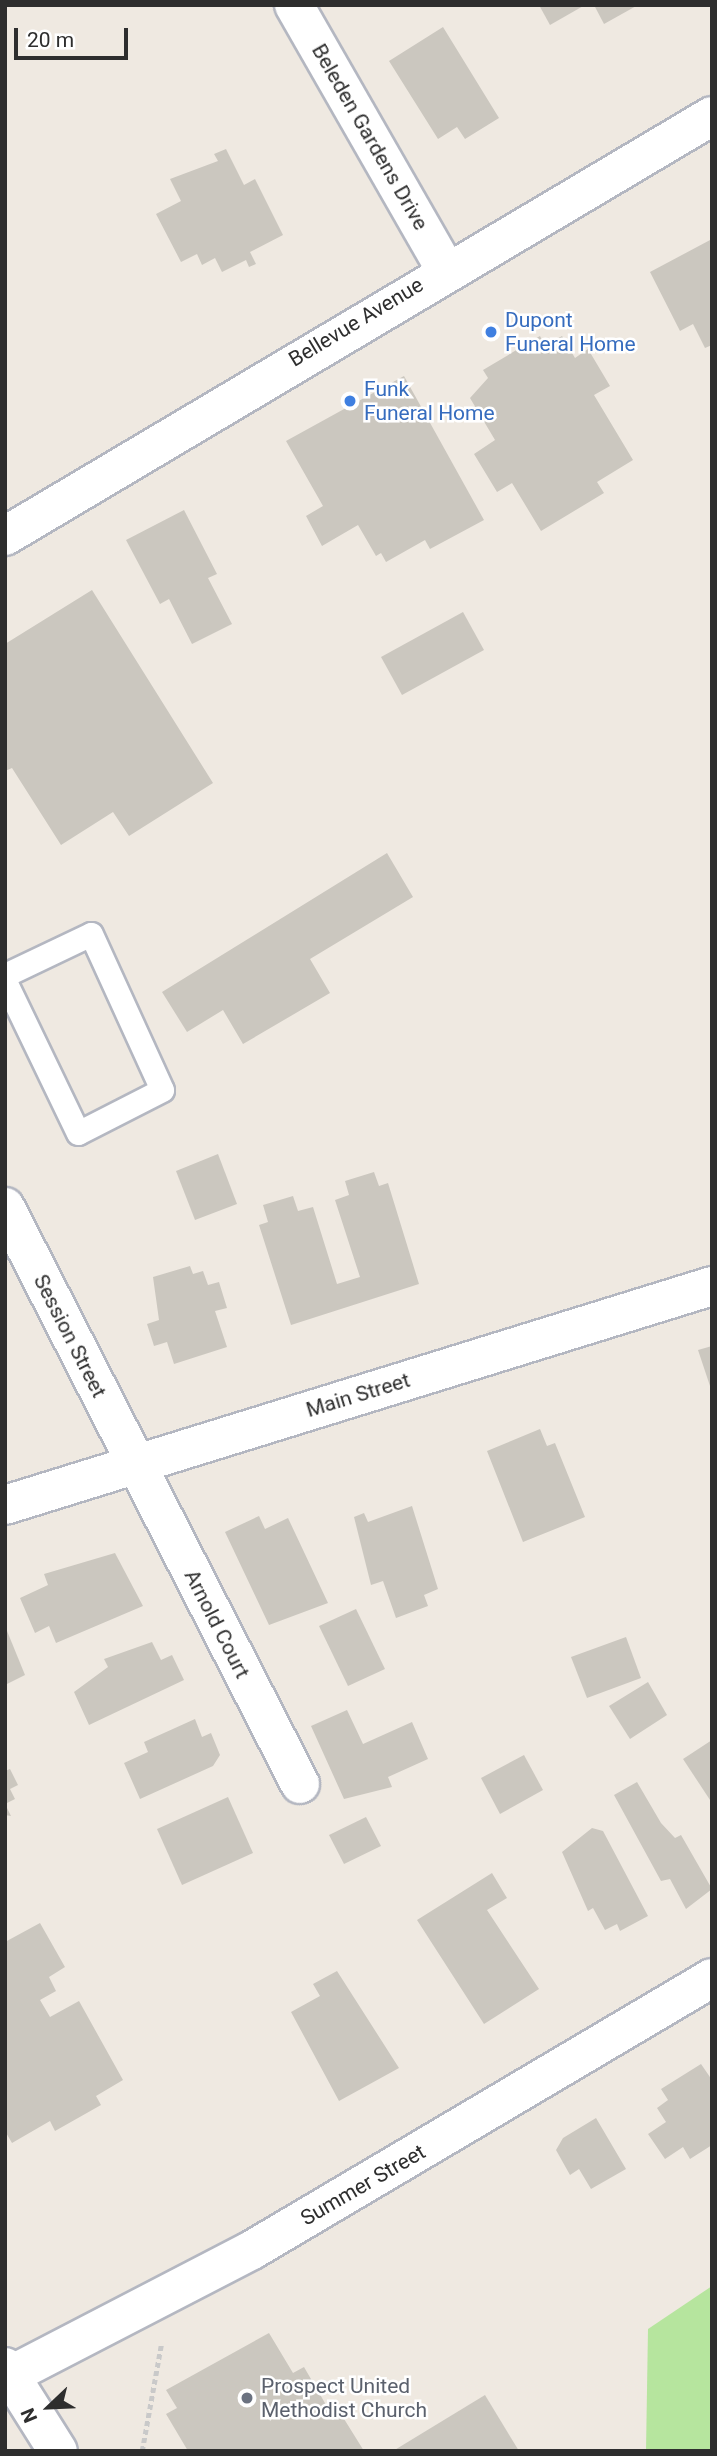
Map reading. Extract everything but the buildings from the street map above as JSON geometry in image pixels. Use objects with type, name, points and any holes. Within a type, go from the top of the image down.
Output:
[{"type":"street","name":"Beleden Gardens Drive","points":[[294,5],[445,268]]},
{"type":"street","name":"Bellevue Avenue","points":[[5,536],[445,268],[712,116]]},
{"type":"street","name":"Session Street","points":[[5,1207],[135,1464]]},
{"type":"street","name":"Main Street","points":[[5,1505],[712,1286]]},
{"type":"street","name":"Arnold Court","points":[[135,1464],[299,1784]]},
{"type":"street","name":"Summer Street","points":[[7,2373],[252,2250],[712,1978]]},
{"type":"street","points":[[7,2373],[58,2451]]},
{"type":"lane","points":[[5,975],[91,933],[162,1090],[78,1133],[5,981]]},
{"type":"path","points":[[142,2451],[160,2345]]},
{"type":"green space","points":[[712,2286],[712,2451],[646,2451],[648,2329]]},
{"type":"place","name":"Dupont Funeral Home","points":[[491,332]]},
{"type":"place","name":"Funk Funeral Home","points":[[350,401]]},
{"type":"place","name":"Prospect United Methodist Church","points":[[247,2398]]}]
